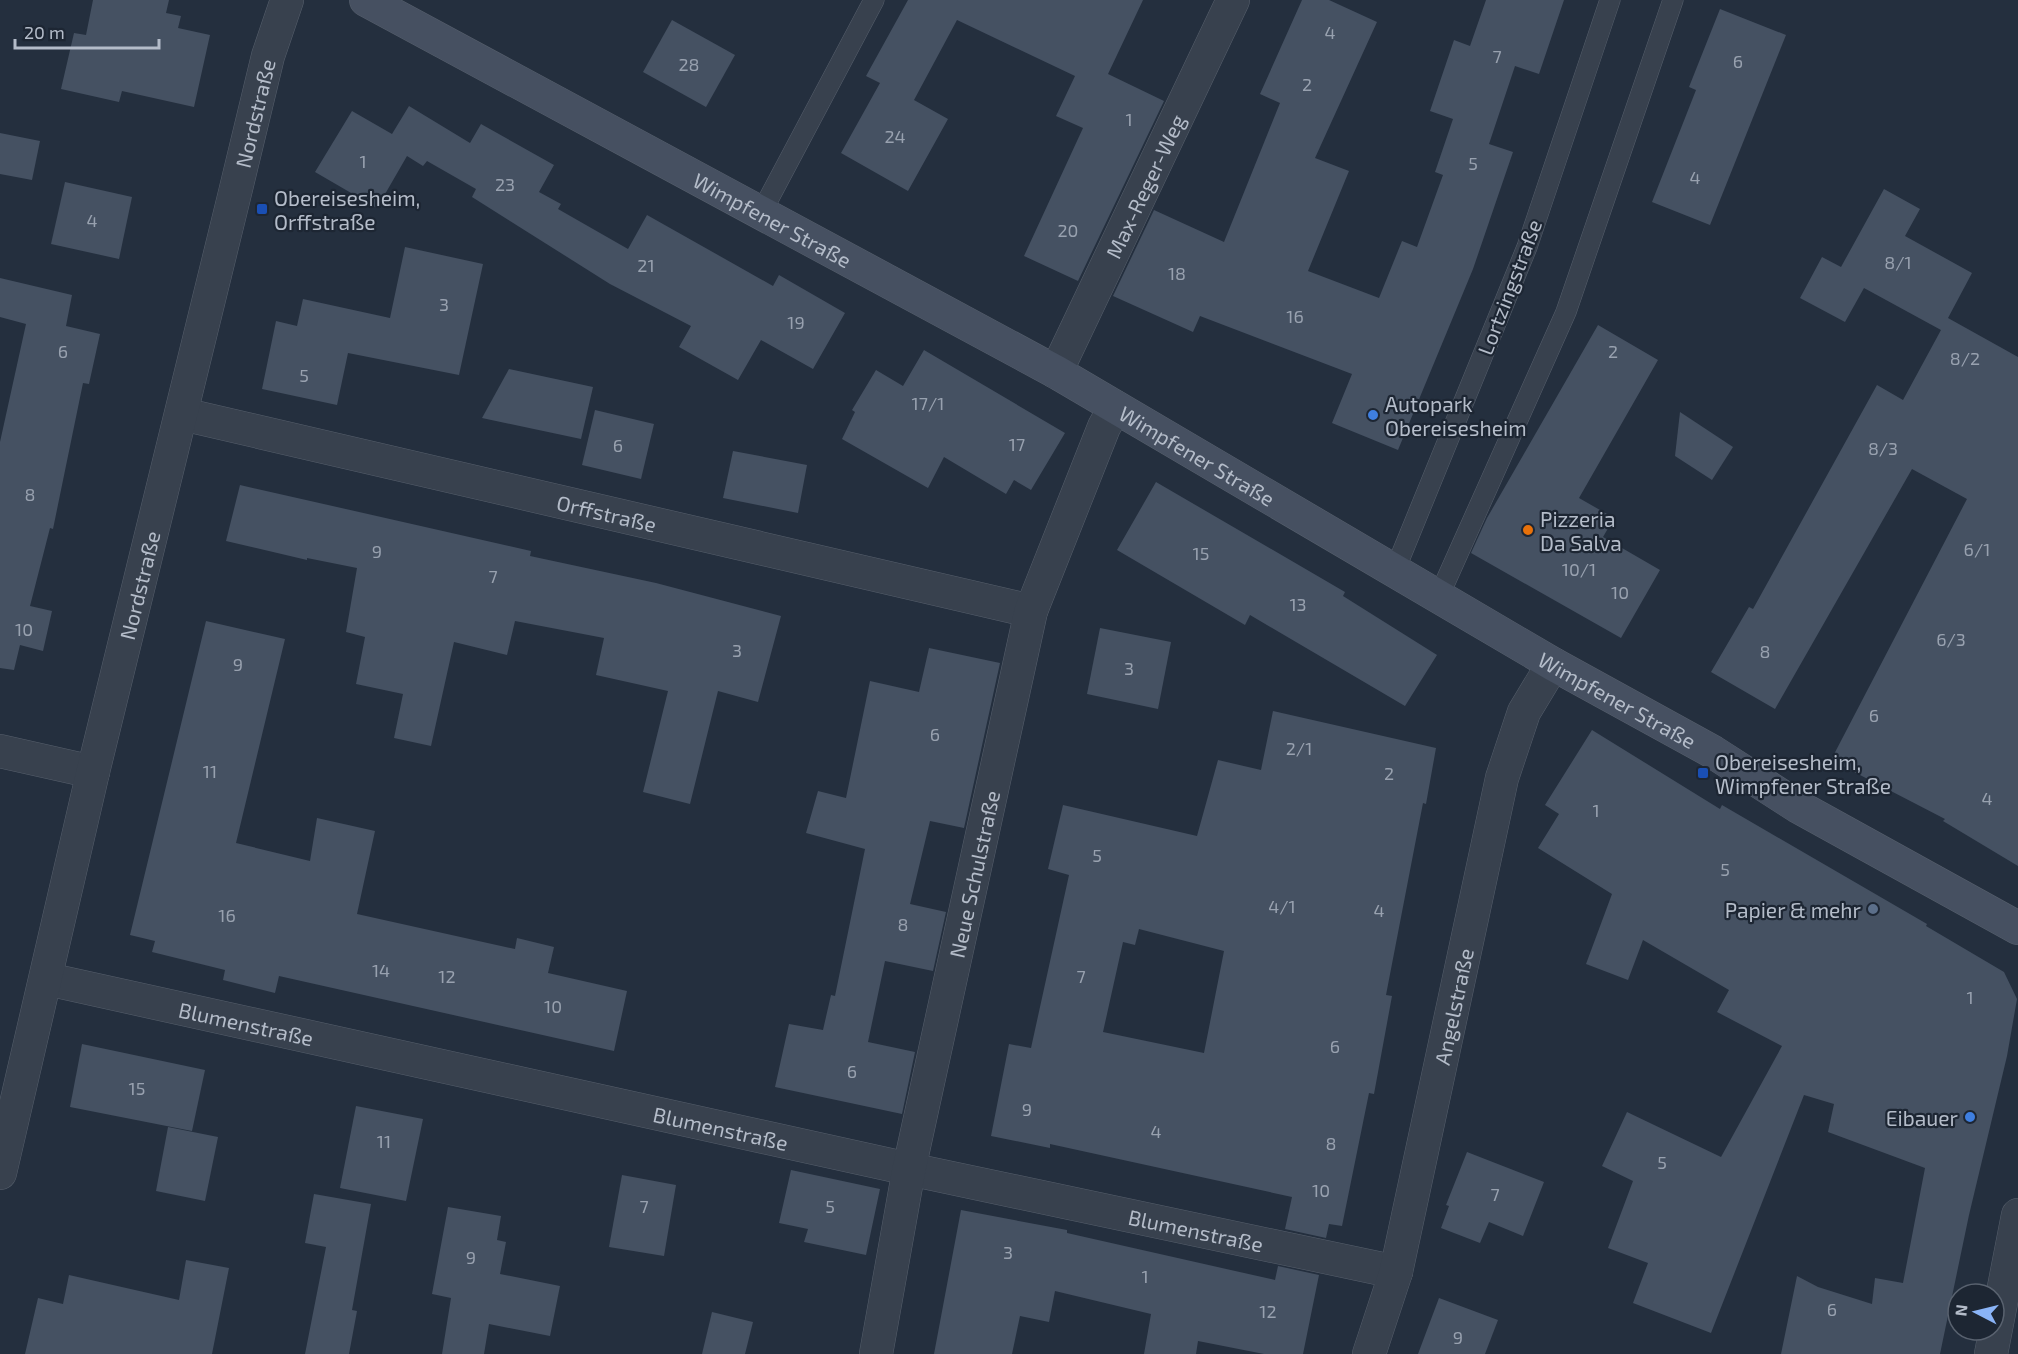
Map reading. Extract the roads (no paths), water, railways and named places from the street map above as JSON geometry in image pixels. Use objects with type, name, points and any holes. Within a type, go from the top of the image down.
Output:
[{"type":"street","name":"Nordstraße","points":[[0,1173],[47,979],[93,772],[266,67],[287,0]]},
{"type":"street","name":"Wimpfener Straße","points":[[366,0],[1056,372],[1553,664],[1713,753],[1797,806],[2018,928]]},
{"type":"street","name":"Max-Reger-Weg","points":[[1056,372],[1233,0]]},
{"type":"street","name":"Neue Schulstraße","points":[[876,1354],[909,1169],[1031,611],[1115,407]]},
{"type":"street","name":"Orffstraße","points":[[182,414],[1031,611]]},
{"type":"street","name":"Angelstraße","points":[[1369,1354],[1396,1272],[1502,778],[1524,712],[1553,664]]},
{"type":"street","points":[[0,751],[93,772]]},
{"type":"street","name":"Blumenstraße","points":[[47,979],[909,1169],[1396,1272]]},
{"type":"street","points":[[1991,1354],[2018,1215]]},
{"type":"lane","points":[[761,213],[874,0]]},
{"type":"lane","name":"Lortzingstraße","points":[[1395,570],[1527,248],[1610,0]]},
{"type":"lane","points":[[1439,596],[1566,312],[1673,0]]},
{"type":"place","name":"Obereisesheim, Orffstraße","points":[[262,209]]},
{"type":"place","name":"Autopark Obereisesheim","points":[[1373,415]]},
{"type":"place","name":"Pizzeria Da Salva","points":[[1528,530]]},
{"type":"place","name":"Obereisesheim, Wimpfener Straße","points":[[1703,773]]},
{"type":"place","name":"Papier & mehr","points":[[1873,909]]},
{"type":"place","name":"Eibauer","points":[[1970,1117]]}]
